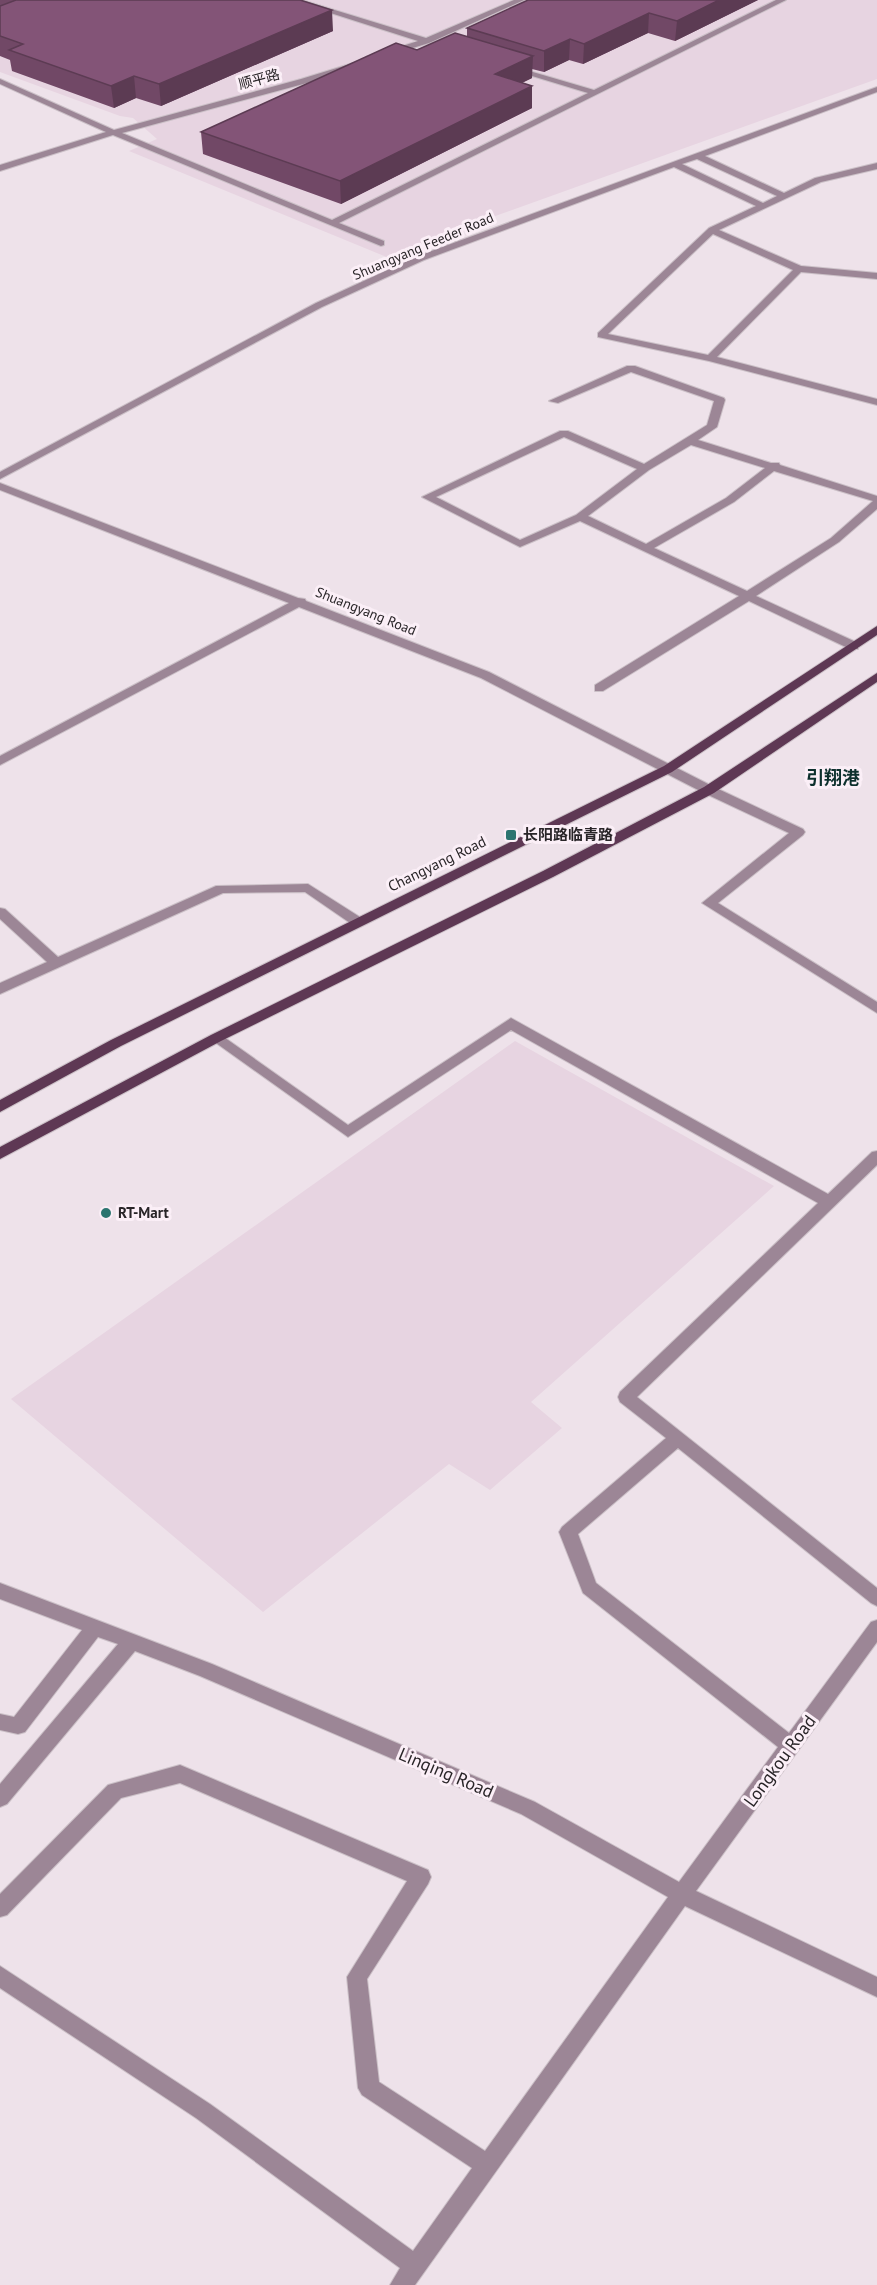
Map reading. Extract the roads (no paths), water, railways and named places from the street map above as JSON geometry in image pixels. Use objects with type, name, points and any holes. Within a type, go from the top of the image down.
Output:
[{"type":"main road","name":"Changyang Road","points":[[0,1107],[116,1044],[668,768],[877,630]]},
{"type":"main road","points":[[0,1154],[216,1038],[516,890],[709,790],[877,677]]},
{"type":"street","points":[[294,0],[438,44]]},
{"type":"street","points":[[382,56],[426,41],[520,0]]},
{"type":"street","points":[[332,222],[782,0]]},
{"type":"street","name":"顺平路","points":[[0,168],[115,132],[304,81],[360,63]]},
{"type":"street","points":[[505,65],[596,93]]},
{"type":"street","points":[[0,81],[159,153],[381,243]]},
{"type":"street","name":"Shuangyang Feeder Road","points":[[0,476],[251,341],[375,279],[458,243],[877,89]]},
{"type":"street","points":[[697,155],[784,196]]},
{"type":"street","points":[[674,164],[763,206]]},
{"type":"street","points":[[877,166],[818,180],[712,230],[601,335],[710,358],[877,402]]},
{"type":"street","points":[[712,230],[799,269],[877,276]]},
{"type":"street","points":[[710,358],[799,269]]},
{"type":"street","points":[[554,401],[631,368],[720,400],[712,427],[645,468],[580,517],[520,544],[427,497],[564,433],[645,468]]},
{"type":"street","points":[[599,688],[835,540],[877,501],[775,465],[690,441]]},
{"type":"street","points":[[646,548],[730,500],[775,465]]},
{"type":"street","name":"Shuangyang Road","points":[[0,486],[485,675],[709,790],[798,832],[709,903],[877,1008]]},
{"type":"street","points":[[580,517],[854,646]]},
{"type":"street","points":[[0,761],[300,601]]},
{"type":"street","points":[[0,989],[221,889],[308,888],[358,922]]},
{"type":"street","points":[[0,912],[56,963]]},
{"type":"street","points":[[216,1038],[348,1132],[511,1023],[829,1202]]},
{"type":"street","points":[[877,1156],[626,1397],[877,1598]]},
{"type":"street","points":[[678,1438],[568,1532],[589,1588],[791,1746]]},
{"type":"street","name":"Linqing Road","points":[[0,1590],[206,1670],[528,1808],[682,1894],[877,1987]]},
{"type":"street","points":[[0,1722],[18,1725],[94,1627]]},
{"type":"street","name":"Longkou Road","points":[[401,2285],[682,1894],[877,1628]]},
{"type":"street","points":[[0,1798],[131,1642]]},
{"type":"street","points":[[0,1908],[115,1791],[180,1774],[421,1877],[357,1977],[369,2088],[487,2165]]},
{"type":"street","points":[[0,1976],[202,2111],[415,2266]]},
{"type":"place","name":"长阳路临青路","points":[[511,835]]},
{"type":"place","name":"RT-Mart","points":[[106,1213]]},
{"type":"district","name":"引翔港","points":[[833,778]]}]
